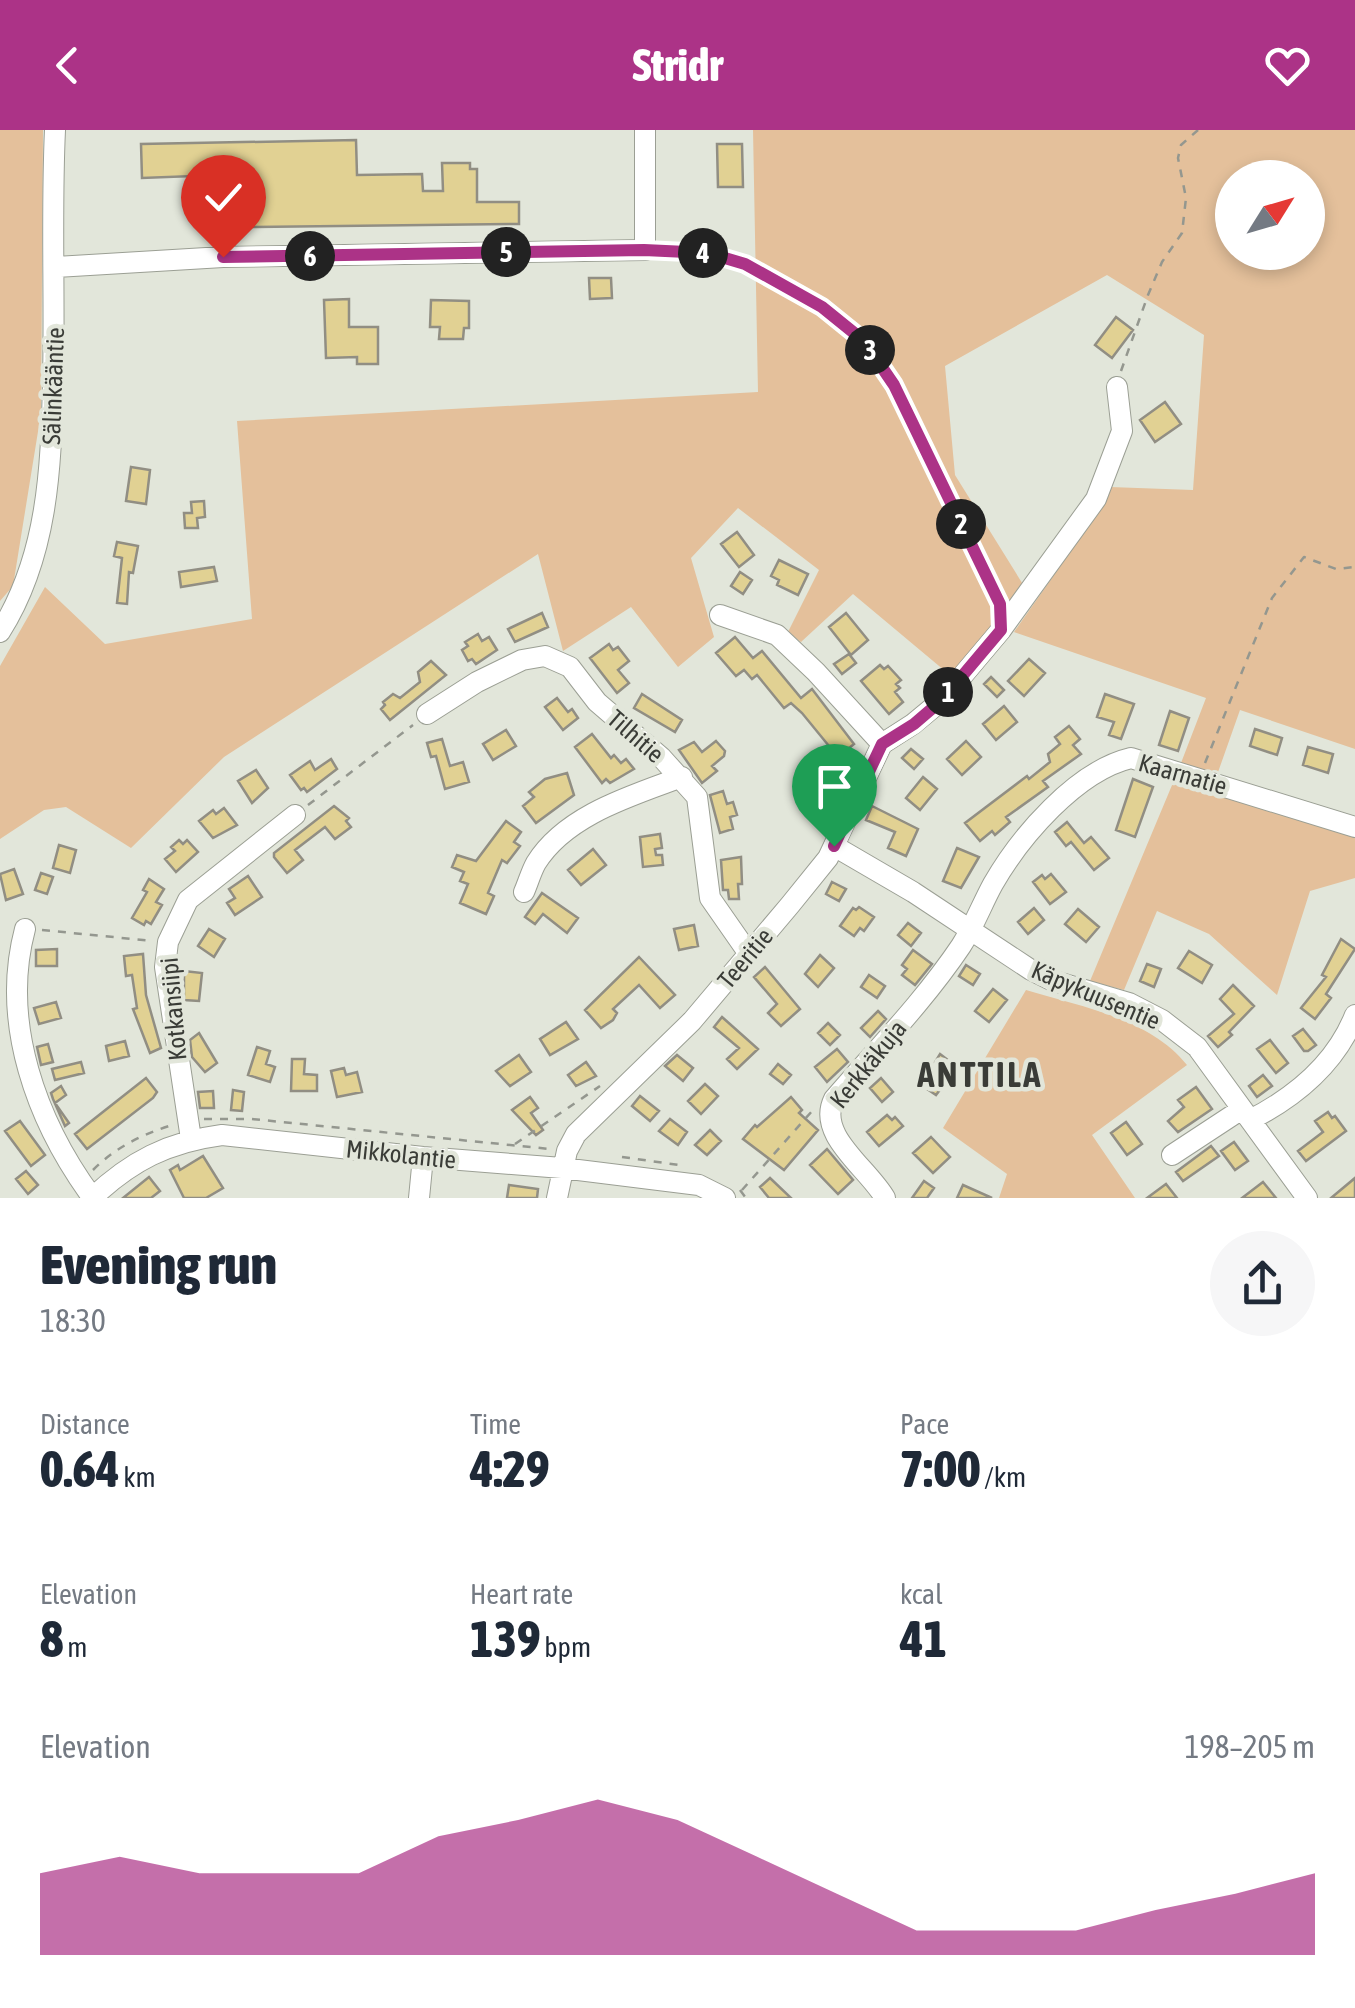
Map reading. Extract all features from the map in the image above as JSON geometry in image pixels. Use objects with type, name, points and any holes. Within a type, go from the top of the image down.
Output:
[{"type":"street","name":"Sälinkääntie","points":[[0,632],[28,579],[47,507],[52,438],[56,130]]},
{"type":"street","points":[[56,267],[223,257],[644,250],[645,130]]},
{"type":"street","points":[[223,257],[230,194]]},
{"type":"street","points":[[720,615],[777,635],[882,744],[942,700],[1001,630],[1096,500],[1122,431],[1117,387]]},
{"type":"street","name":"Tilhitie","points":[[427,714],[477,682],[522,660],[545,656],[570,667],[596,702],[682,776],[697,796],[710,898],[749,954]]},
{"type":"street","name":"Teeritie","points":[[557,1198],[562,1168],[576,1134],[692,1021],[834,846],[882,744]]},
{"type":"street","name":"Kaarnatie","points":[[969,932],[1022,839],[1073,790],[1109,763],[1131,758],[1355,826]]},
{"type":"street","points":[[524,892],[536,863],[558,839],[586,818],[682,776]]},
{"type":"street","name":"Kotkansiipi","points":[[190,1139],[165,967],[168,942],[188,900],[295,815]]},
{"type":"street","name":"Käpykuusentie","points":[[834,846],[1051,980],[1129,1003],[1162,1020],[1197,1047],[1307,1198]]},
{"type":"street","points":[[25,929],[6,971],[5,1009],[11,1051],[26,1099],[92,1198]]},
{"type":"street","name":"Kerkkäkuja","points":[[884,1198],[830,1127],[827,1112],[834,1099],[918,1004],[969,932]]},
{"type":"street","points":[[1172,1155],[1293,1093],[1335,1054],[1355,1015]]},
{"type":"street","name":"Mikkolantie","points":[[92,1198],[119,1172],[148,1154],[190,1139],[222,1135],[562,1168],[700,1185],[733,1194]]},
{"type":"street","points":[[418,1198],[423,1157]]},
{"type":"path","points":[[1117,387],[1162,262],[1182,234],[1186,198],[1178,158],[1182,145],[1198,130]]},
{"type":"path","points":[[644,250],[708,253],[745,264],[822,307],[864,341],[894,385],[1000,604],[1001,630]]},
{"type":"path","points":[[1199,778],[1272,598],[1304,557],[1336,569],[1355,567]]},
{"type":"path","points":[[295,815],[427,714]]},
{"type":"path","points":[[25,929],[168,942]]},
{"type":"path","points":[[514,1144],[598,1088]]},
{"type":"path","points":[[733,1194],[814,1108],[827,1112]]},
{"type":"shaded area","points":[[0,130],[43,130],[41,413],[13,586],[0,601]]},
{"type":"shaded area","points":[[753,130],[1355,130],[1355,749],[1240,710],[1217,775],[1181,763],[1206,698],[1014,632],[1103,505],[1110,487],[1193,490],[1204,335],[1107,275],[945,366],[955,475],[1024,586],[951,676],[853,594],[801,642],[788,632],[819,570],[738,508],[691,558],[714,637],[678,667],[631,607],[563,651],[538,554],[224,757],[131,848],[66,807],[44,810],[0,839],[0,666],[45,587],[105,644],[252,619],[237,421],[758,392]]},
{"type":"shaded area","points":[[1175,778],[1355,836],[1355,878],[1310,891],[1277,995],[1209,934],[1157,911],[1124,990],[1090,981]]},
{"type":"shaded area","points":[[1026,990],[1134,1025],[1154,1036],[1187,1065],[1092,1135],[1135,1198],[999,1198],[1007,1174],[943,1128]]},
{"type":"building","points":[[356,140],[357,175],[422,174],[423,191],[443,191],[442,163],[470,163],[470,169],[477,169],[477,202],[519,202],[519,224],[248,227],[246,174],[142,178],[141,144]]},
{"type":"building","points":[[717,144],[742,144],[743,187],[718,187]]},
{"type":"building","points":[[589,278],[611,278],[612,298],[590,299]]},
{"type":"building","points":[[349,299],[349,327],[378,327],[378,364],[357,364],[357,357],[326,358],[324,300]]},
{"type":"building","points":[[431,300],[469,301],[469,328],[464,328],[463,339],[439,339],[440,327],[430,327]]},
{"type":"building","points":[[1116,317],[1133,330],[1112,358],[1095,345]]},
{"type":"building","points":[[1165,402],[1181,424],[1155,442],[1140,420]]},
{"type":"building","points":[[131,467],[150,470],[146,504],[126,501]]},
{"type":"building","points":[[204,501],[205,517],[197,518],[198,528],[185,528],[184,513],[192,513],[191,502]]},
{"type":"building","points":[[737,532],[754,555],[739,567],[721,544]]},
{"type":"building","points":[[117,542],[138,546],[133,573],[129,572],[127,604],[117,603],[122,558],[114,556]]},
{"type":"building","points":[[779,560],[808,574],[798,595],[777,585],[779,580],[771,576]]},
{"type":"building","points":[[214,567],[217,581],[181,587],[179,572]]},
{"type":"building","points":[[740,572],[752,580],[743,594],[731,586]]},
{"type":"building","points":[[542,613],[548,627],[515,642],[508,629]]},
{"type":"building","points":[[846,613],[868,640],[851,655],[829,627]]},
{"type":"building","points":[[478,634],[482,641],[489,637],[497,650],[476,664],[472,659],[468,661],[462,650],[468,646],[465,642]]},
{"type":"building","points":[[735,637],[753,658],[762,651],[801,698],[812,689],[854,744],[838,757],[802,713],[791,703],[784,708],[757,675],[752,679],[744,670],[736,676],[716,653]]},
{"type":"building","points":[[609,644],[613,650],[618,647],[629,661],[618,670],[629,683],[617,693],[590,658]]},
{"type":"building","points":[[849,654],[856,663],[842,674],[834,664]]},
{"type":"building","points":[[1029,659],[1045,673],[1024,696],[1008,681]]},
{"type":"building","points":[[431,661],[446,675],[390,720],[381,709],[383,702],[393,694],[400,698],[420,682],[418,672]]},
{"type":"building","points":[[880,665],[884,669],[888,666],[901,680],[895,692],[903,702],[889,714],[861,681]]},
{"type":"building","points":[[991,677],[1004,690],[997,697],[984,684]]},
{"type":"building","points":[[642,694],[682,720],[675,732],[634,708]]},
{"type":"building","points":[[1105,694],[1134,704],[1121,739],[1109,735],[1114,722],[1097,717]]},
{"type":"building","points":[[557,698],[578,718],[563,730],[545,707]]},
{"type":"building","points":[[1004,706],[1017,722],[996,740],[983,724]]},
{"type":"building","points":[[1170,711],[1189,718],[1178,751],[1159,745]]},
{"type":"building","points":[[1069,726],[1080,739],[1073,745],[1081,754],[1043,781],[1048,787],[1006,817],[1010,822],[995,835],[992,831],[980,841],[965,823],[1050,762],[1048,754],[1060,744],[1055,737]]},
{"type":"building","points":[[1255,729],[1282,738],[1277,755],[1250,746]]},
{"type":"building","points":[[506,730],[516,746],[493,760],[483,744]]},
{"type":"building","points":[[592,734],[611,758],[614,755],[621,763],[626,759],[634,769],[610,783],[606,779],[602,783],[575,747]]},
{"type":"building","points":[[442,739],[450,766],[463,762],[469,782],[445,789],[436,756],[431,757],[427,743]]},
{"type":"building","points":[[716,741],[725,751],[724,756],[712,766],[717,771],[702,783],[679,750],[694,742],[702,752]]},
{"type":"building","points":[[966,741],[981,757],[962,775],[947,759]]},
{"type":"building","points":[[1308,747],[1333,754],[1328,773],[1303,765]]},
{"type":"building","points":[[911,749],[923,759],[914,769],[902,758]]},
{"type":"building","points":[[331,759],[337,769],[307,792],[290,775],[310,761],[315,770]]},
{"type":"building","points":[[256,770],[268,788],[252,803],[238,781]]},
{"type":"building","points":[[567,773],[574,795],[536,823],[523,806],[534,797],[529,792],[545,779]]},
{"type":"building","points":[[923,777],[937,789],[920,810],[906,798]]},
{"type":"building","points":[[1133,779],[1153,787],[1135,837],[1116,830]]},
{"type":"building","points":[[723,791],[727,804],[733,802],[737,815],[730,817],[733,829],[720,833],[710,795]]},
{"type":"building","points":[[334,806],[349,818],[346,821],[351,827],[335,839],[325,827],[295,850],[303,860],[287,873],[274,853]]},
{"type":"building","points":[[872,806],[918,829],[906,856],[888,848],[895,832],[866,820]]},
{"type":"building","points":[[224,808],[237,825],[213,838],[199,821],[213,810],[216,814]]},
{"type":"building","points":[[506,821],[521,832],[514,842],[520,846],[507,863],[502,860],[488,893],[494,896],[486,914],[460,903],[468,884],[460,881],[464,872],[452,867],[457,855],[476,861]]},
{"type":"building","points":[[1067,822],[1084,843],[1091,837],[1109,858],[1094,870],[1071,842],[1066,846],[1055,832]]},
{"type":"building","points":[[660,834],[662,848],[655,849],[656,855],[662,855],[663,865],[643,867],[640,837]]},
{"type":"building","points":[[179,840],[183,844],[187,840],[198,852],[176,872],[165,859],[175,851],[171,847]]},
{"type":"building","points":[[59,845],[76,850],[70,873],[53,868]]},
{"type":"building","points":[[957,848],[979,857],[961,888],[943,881]]},
{"type":"building","points":[[593,849],[606,865],[581,885],[568,870]]},
{"type":"building","points":[[741,857],[739,899],[729,899],[728,890],[723,890],[721,860]]},
{"type":"building","points":[[14,869],[23,894],[6,900],[0,874]]},
{"type":"building","points":[[41,873],[53,877],[47,894],[35,890]]},
{"type":"building","points":[[1051,874],[1066,892],[1050,904],[1033,882]]},
{"type":"building","points":[[248,876],[262,897],[235,915],[227,903],[235,898],[229,889]]},
{"type":"building","points":[[149,879],[164,889],[156,902],[162,905],[151,924],[146,921],[144,925],[132,918],[147,892],[143,890]]},
{"type":"building","points":[[832,882],[846,889],[839,901],[826,894]]},
{"type":"building","points":[[542,893],[578,918],[567,933],[543,914],[535,924],[525,917]]},
{"type":"building","points":[[859,907],[874,917],[864,931],[860,928],[854,936],[840,926],[853,908]]},
{"type":"building","points":[[1034,908],[1044,920],[1028,934],[1018,922]]},
{"type":"building","points":[[1078,909],[1099,927],[1086,942],[1065,924]]},
{"type":"building","points":[[908,923],[921,933],[911,946],[898,935]]},
{"type":"building","points":[[694,925],[698,946],[679,950],[674,929]]},
{"type":"building","points":[[209,929],[225,939],[214,957],[198,946]]},
{"type":"building","points":[[1341,939],[1355,949],[1326,994],[1331,998],[1315,1019],[1301,1008],[1326,977],[1322,975]]},
{"type":"building","points":[[57,949],[57,966],[36,966],[36,950]]},
{"type":"building","points":[[913,950],[932,964],[915,985],[902,975],[907,969],[902,965]]},
{"type":"building","points":[[1189,951],[1212,965],[1202,983],[1178,968]]},
{"type":"building","points":[[143,954],[146,995],[161,1048],[150,1053],[133,1009],[137,1008],[132,975],[126,976],[124,956]]},
{"type":"building","points":[[820,955],[834,968],[818,987],[805,974]]},
{"type":"building","points":[[639,957],[675,995],[660,1008],[639,985],[613,1009],[617,1013],[613,1020],[601,1028],[585,1010]]},
{"type":"building","points":[[1147,964],[1161,969],[1154,987],[1140,981]]},
{"type":"building","points":[[966,965],[980,974],[973,985],[959,976]]},
{"type":"building","points":[[765,967],[800,1009],[781,1026],[768,1013],[777,1004],[754,977]]},
{"type":"building","points":[[184,971],[202,973],[199,1001],[184,1000]]},
{"type":"building","points":[[869,975],[885,986],[877,998],[861,987]]},
{"type":"building","points":[[1233,985],[1254,1006],[1218,1047],[1208,1036],[1234,1014],[1220,999]]},
{"type":"building","points":[[993,989],[1007,1000],[989,1022],[975,1011]]},
{"type":"building","points":[[56,1002],[61,1018],[39,1024],[34,1008]]},
{"type":"building","points":[[878,1011],[886,1019],[870,1037],[861,1028]]},
{"type":"building","points":[[722,1017],[758,1049],[737,1069],[727,1059],[739,1048],[714,1027]]},
{"type":"building","points":[[566,1022],[578,1039],[550,1055],[540,1039]]},
{"type":"building","points":[[828,1023],[840,1035],[830,1045],[818,1033]]},
{"type":"building","points":[[1303,1029],[1316,1045],[1308,1051],[1293,1036]]},
{"type":"building","points":[[199,1033],[217,1063],[205,1072],[192,1057],[190,1040]]},
{"type":"building","points":[[1270,1040],[1288,1063],[1276,1073],[1257,1049]]},
{"type":"building","points":[[125,1041],[129,1056],[109,1061],[106,1046]]},
{"type":"building","points":[[48,1044],[53,1062],[41,1065],[37,1047]]},
{"type":"building","points":[[257,1047],[270,1051],[266,1064],[275,1067],[270,1082],[248,1075]]},
{"type":"building","points":[[837,1049],[848,1062],[827,1082],[815,1067]]},
{"type":"building","points":[[940,1054],[957,1067],[936,1095],[921,1085]]},
{"type":"building","points":[[519,1055],[531,1072],[510,1086],[496,1071]]},
{"type":"building","points":[[677,1055],[693,1068],[683,1081],[665,1066]]},
{"type":"building","points":[[292,1059],[305,1059],[304,1074],[317,1075],[317,1091],[291,1091]]},
{"type":"building","points":[[81,1062],[84,1073],[55,1080],[52,1069]]},
{"type":"building","points":[[586,1062],[596,1076],[576,1086],[568,1075]]},
{"type":"building","points":[[778,1064],[791,1075],[783,1084],[770,1074]]},
{"type":"building","points":[[344,1068],[346,1075],[357,1072],[362,1092],[337,1097],[331,1071]]},
{"type":"building","points":[[1263,1075],[1272,1086],[1257,1097],[1249,1086]]},
{"type":"building","points":[[146,1078],[157,1092],[153,1098],[87,1149],[75,1134]]},
{"type":"building","points":[[881,1078],[893,1092],[882,1102],[870,1088]]},
{"type":"building","points":[[705,1084],[718,1096],[701,1114],[688,1101]]},
{"type":"building","points":[[61,1086],[66,1095],[55,1103],[69,1123],[65,1126],[53,1099],[51,1093]]},
{"type":"building","points":[[1196,1087],[1212,1109],[1178,1132],[1168,1121],[1184,1107],[1178,1100]]},
{"type":"building","points":[[233,1090],[244,1092],[242,1111],[231,1110]]},
{"type":"building","points":[[213,1091],[214,1108],[200,1108],[198,1092]]},
{"type":"building","points":[[640,1096],[659,1111],[650,1121],[632,1106]]},
{"type":"building","points":[[530,1097],[538,1108],[531,1113],[543,1130],[536,1135],[512,1110]]},
{"type":"building","points":[[791,1097],[802,1110],[799,1113],[818,1130],[784,1170],[743,1139]]},
{"type":"building","points":[[1328,1112],[1346,1131],[1306,1161],[1298,1151],[1323,1132],[1315,1121]]},
{"type":"building","points":[[887,1115],[903,1126],[879,1146],[867,1132]]},
{"type":"building","points":[[670,1119],[687,1132],[678,1145],[659,1131]]},
{"type":"building","points":[[20,1121],[45,1155],[31,1166],[5,1131]]},
{"type":"building","points":[[1126,1122],[1142,1144],[1127,1155],[1111,1133]]},
{"type":"building","points":[[710,1130],[721,1141],[707,1155],[695,1145]]},
{"type":"building","points":[[931,1137],[950,1157],[933,1173],[913,1153]]},
{"type":"building","points":[[1234,1142],[1248,1161],[1235,1170],[1221,1151]]},
{"type":"building","points":[[1211,1146],[1219,1156],[1183,1181],[1176,1172]]},
{"type":"building","points":[[827,1149],[853,1180],[838,1194],[810,1165]]},
{"type":"building","points":[[203,1156],[223,1188],[206,1198],[184,1198],[170,1170],[178,1165],[180,1170]]},
{"type":"building","points":[[26,1171],[38,1185],[28,1194],[16,1179]]},
{"type":"building","points":[[149,1177],[160,1191],[151,1198],[123,1198]]},
{"type":"building","points":[[770,1178],[791,1198],[769,1198],[760,1187]]},
{"type":"building","points":[[1355,1178],[1355,1198],[1331,1198]]},
{"type":"building","points":[[924,1181],[934,1188],[927,1198],[912,1198]]},
{"type":"building","points":[[1263,1182],[1276,1198],[1242,1198]]},
{"type":"building","points":[[1166,1184],[1177,1198],[1147,1198]]},
{"type":"building","points":[[509,1185],[538,1189],[537,1198],[507,1198]]},
{"type":"building","points":[[963,1185],[992,1198],[957,1198]]},
{"type":"district","name":"ANTTILA","points":[[980,1074]]},
{"type":"route","points":[[223,257],[644,250],[708,253],[745,264],[822,307],[864,341],[894,385],[1000,604],[1001,630],[942,700],[882,744],[834,846]]}]
